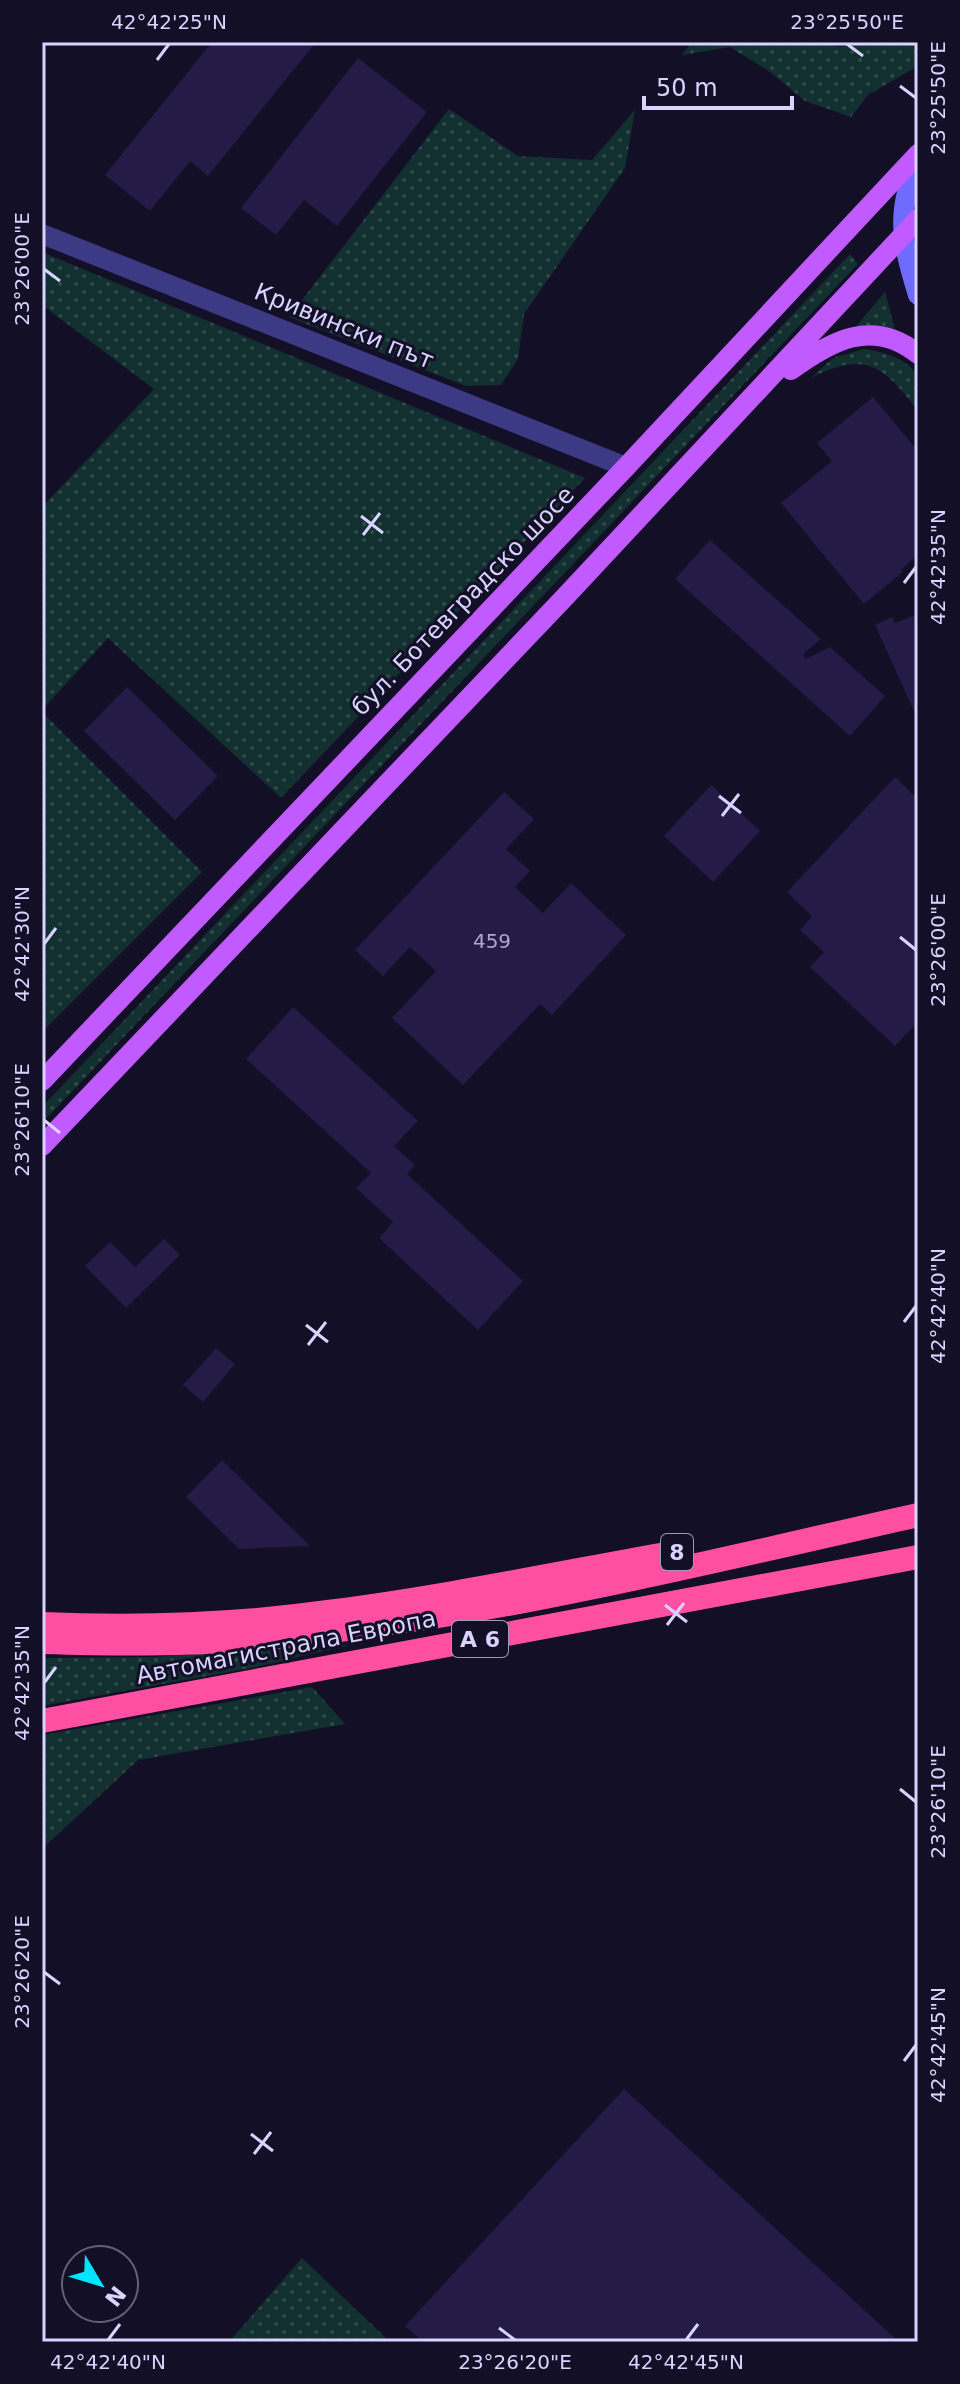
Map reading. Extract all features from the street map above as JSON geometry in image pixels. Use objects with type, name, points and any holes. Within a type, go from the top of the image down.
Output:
[{"type":"highway","name":"8","points":[[42,1624],[155,1624],[326,1613],[918,1512]]},
{"type":"highway","name":"Автомагистрала Европа","points":[[42,1642],[179,1643],[252,1639],[396,1623],[505,1604],[918,1512]]},
{"type":"highway","name":"Автомагистрала Европа","points":[[42,1721],[918,1557]]},
{"type":"main road","name":"бул. Ботевградско шосе","points":[[42,1081],[626,467],[918,154]]},
{"type":"main road","points":[[918,164],[908,184],[902,213],[902,236],[918,295]]},
{"type":"main road","points":[[42,1146],[918,219]]},
{"type":"main road","points":[[752,398],[813,354],[853,336],[873,335],[892,339],[918,354]]},
{"type":"street","name":"Кривински път","points":[[42,234],[626,467]]},
{"type":"green space","points":[[692,42],[832,42],[838,47],[866,42],[918,42],[918,66],[868,95],[851,117],[805,101],[769,71],[730,47],[682,55]]},
{"type":"green space","points":[[449,109],[518,156],[592,160],[635,110],[625,168],[524,314],[518,359],[501,385],[466,386],[289,317]]},
{"type":"green space","points":[[42,252],[585,478],[281,798],[108,638],[42,710],[42,507],[154,389],[42,305]]},
{"type":"green space","points":[[850,254],[858,264],[42,1123],[42,1107]]},
{"type":"green space","points":[[885,292],[895,330],[853,330]]},
{"type":"green space","points":[[864,349],[895,357],[909,366],[918,379],[918,411],[895,383],[872,367],[846,365],[811,378],[833,358]]},
{"type":"green space","points":[[42,712],[202,872],[42,1032]]},
{"type":"green space","points":[[308,1645],[349,1645],[256,1667],[42,1706],[42,1658],[155,1657]]},
{"type":"green space","points":[[312,1687],[345,1724],[138,1760],[42,1849],[42,1735]]},
{"type":"green space","points":[[302,2258],[390,2342],[229,2342]]},
{"type":"building","points":[[212,42],[316,42],[208,176],[190,161],[150,211],[105,175]]},
{"type":"building","points":[[358,58],[427,112],[337,226],[304,200],[276,235],[241,208]]},
{"type":"building","points":[[873,397],[918,451],[918,555],[901,570],[903,572],[864,604],[781,503],[832,461],[817,443]]},
{"type":"building","points":[[710,540],[821,639],[803,654],[806,659],[830,647],[885,696],[850,736],[675,579]]},
{"type":"building","points":[[918,614],[918,720],[875,625],[892,617],[895,623]]},
{"type":"building","points":[[127,687],[218,776],[175,820],[84,731]]},
{"type":"building","points":[[895,777],[918,799],[918,1022],[895,1046],[810,967],[824,952],[800,930],[812,916],[787,892]]},
{"type":"building","points":[[711,785],[760,831],[713,882],[664,836]]},
{"type":"building","points":[[504,792],[534,819],[506,849],[530,871],[515,887],[543,913],[571,883],[626,935],[552,1015],[540,1004],[463,1085],[392,1018],[436,971],[410,947],[383,976],[355,950]]},
{"type":"building","points":[[293,1007],[418,1121],[394,1146],[415,1165],[407,1174],[523,1281],[478,1330],[379,1238],[393,1222],[356,1188],[371,1173],[246,1059]]},
{"type":"building","points":[[164,1239],[180,1255],[126,1308],[85,1266],[110,1242],[135,1267]]},
{"type":"building","points":[[216,1348],[235,1364],[203,1402],[183,1385]]},
{"type":"building","points":[[222,1460],[310,1546],[239,1549],[186,1497]]},
{"type":"building","points":[[624,2089],[899,2342],[423,2342],[405,2326]]}]
